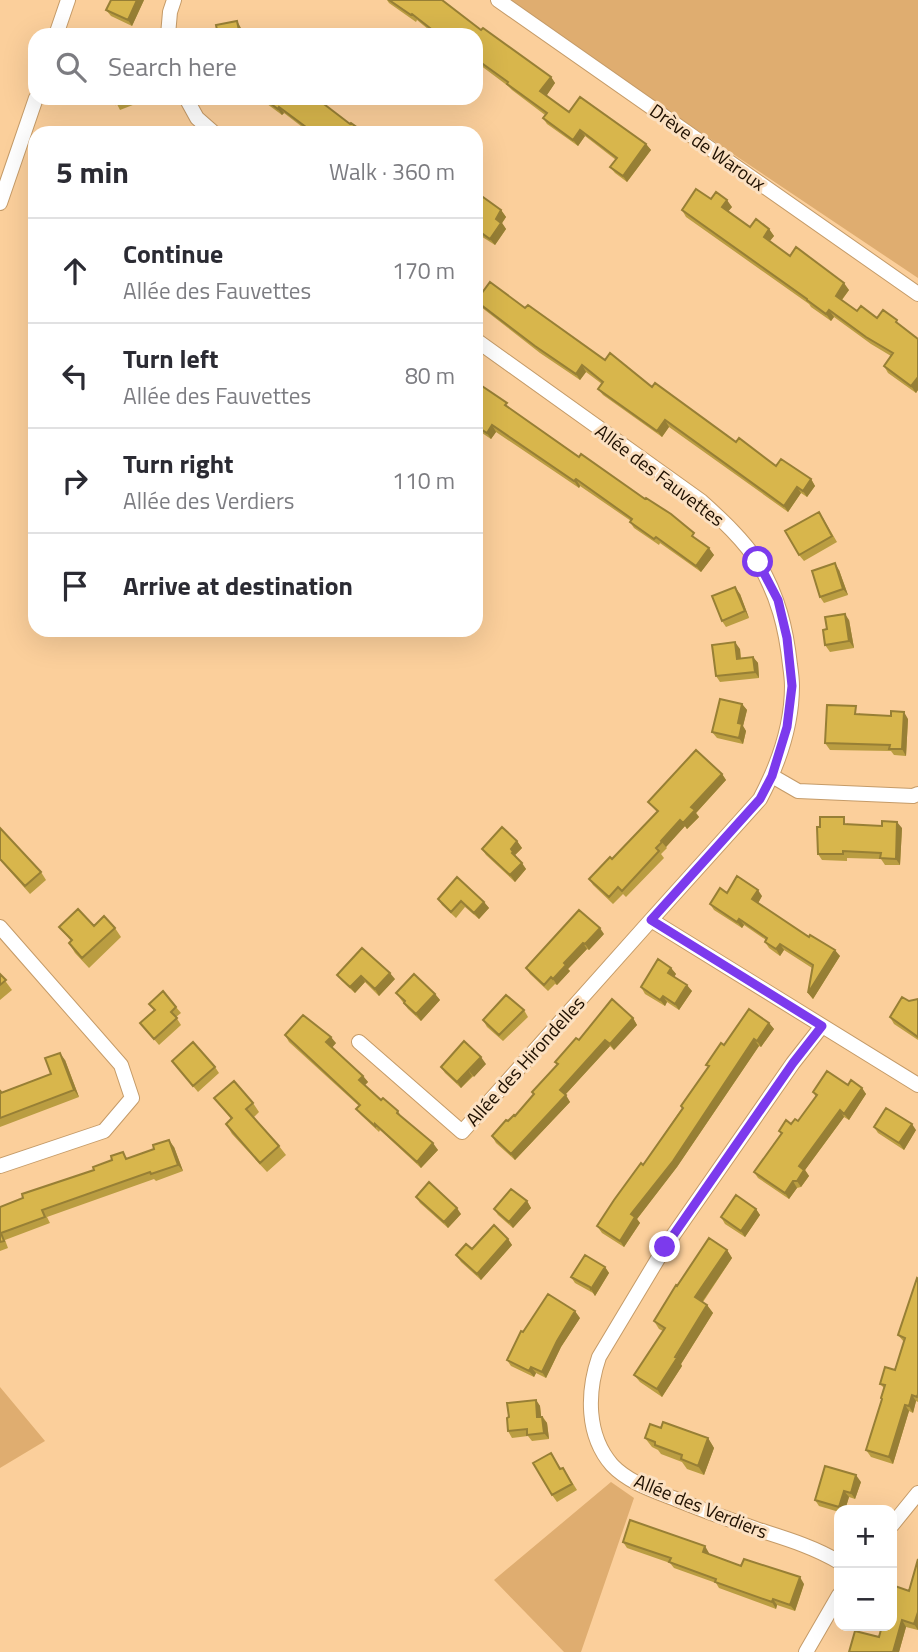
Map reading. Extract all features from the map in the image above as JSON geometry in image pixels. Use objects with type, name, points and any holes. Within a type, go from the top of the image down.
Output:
[{"type":"street","points":[[58,28],[68,0]]},
{"type":"street","points":[[169,28],[174,0]]},
{"type":"street","name":"Drève de Waroux","points":[[498,0],[918,293]]},
{"type":"street","points":[[0,203],[34,105]]},
{"type":"street","points":[[190,105],[197,118],[206,126]]},
{"type":"street","name":"Allée des Fauvettes","points":[[483,345],[701,501],[727,524],[758,562],[778,600],[787,638],[792,686],[787,727],[772,776],[760,799],[651,920]]},
{"type":"street","points":[[772,776],[798,791],[913,796],[918,794]]},
{"type":"street","points":[[651,920],[918,1085]]},
{"type":"street","name":"Allée des Hirondelles","points":[[359,1042],[462,1132],[651,920]]},
{"type":"street","points":[[0,927],[121,1065],[132,1098],[104,1131],[0,1166]]},
{"type":"street","name":"Allée des Verdiers","points":[[822,1026],[793,1063],[665,1247],[599,1357],[590,1394],[592,1423],[602,1451],[613,1466],[636,1483],[712,1514],[819,1550],[834,1559]]},
{"type":"street","points":[[897,1519],[918,1493]]},
{"type":"street","points":[[806,1652],[834,1604]]},
{"type":"shaded area","points":[[503,0],[918,0],[918,278]]},
{"type":"shaded area","points":[[0,1387],[45,1441],[0,1468]]},
{"type":"shaded area","points":[[611,1482],[634,1498],[581,1652],[564,1652],[494,1580]]},
{"type":"building","points":[[111,0],[137,0],[128,20],[106,10]]},
{"type":"building","points":[[389,0],[442,0],[478,28],[430,28]]},
{"type":"building","points":[[237,21],[238,28],[217,28],[216,25]]},
{"type":"building","points":[[483,28],[551,77],[540,91],[569,112],[580,97],[646,144],[623,176],[610,167],[617,158],[580,130],[573,140],[543,118],[547,113],[507,84],[508,82],[483,64]]},
{"type":"building","points":[[273,105],[325,105],[355,126],[305,126],[279,107],[278,109]]},
{"type":"building","points":[[696,189],[711,199],[716,192],[727,200],[722,207],[750,227],[756,219],[769,229],[764,237],[790,256],[796,247],[844,283],[836,296],[857,311],[861,306],[877,318],[883,310],[918,339],[918,377],[911,386],[884,366],[893,353],[829,310],[826,314],[682,210]]},
{"type":"building","points":[[483,197],[501,210],[496,219],[501,223],[490,239],[483,234]]},
{"type":"building","points":[[490,282],[525,308],[528,305],[605,360],[610,353],[652,387],[655,383],[736,442],[739,438],[776,466],[781,459],[811,479],[803,491],[797,487],[784,506],[665,420],[657,431],[598,389],[603,382],[582,365],[576,374],[535,346],[483,306],[483,292]]},
{"type":"building","points":[[483,387],[579,457],[581,454],[671,514],[694,533],[692,536],[709,548],[696,566],[630,522],[632,519],[576,479],[574,481],[492,425],[487,433],[483,430]]},
{"type":"building","points":[[819,512],[832,536],[799,555],[785,531]]},
{"type":"building","points":[[835,563],[843,589],[820,597],[812,571]]},
{"type":"building","points":[[735,587],[745,611],[722,621],[712,596]]},
{"type":"building","points":[[845,614],[849,641],[825,645],[825,617]]},
{"type":"building","points":[[735,642],[737,659],[753,657],[755,672],[716,676],[712,645]]},
{"type":"building","points":[[720,699],[742,704],[738,723],[742,724],[739,738],[712,732]]},
{"type":"building","points":[[827,705],[856,706],[855,714],[891,716],[891,711],[904,712],[902,749],[889,749],[890,745],[825,743]]},
{"type":"building","points":[[696,750],[722,774],[691,807],[695,810],[683,823],[680,820],[661,841],[656,848],[659,851],[622,891],[618,887],[609,897],[589,879],[658,811],[648,802]]},
{"type":"building","points":[[820,817],[844,817],[844,824],[882,826],[882,821],[897,822],[896,859],[880,858],[881,853],[843,851],[843,854],[818,854],[817,827],[820,827]]},
{"type":"building","points":[[502,827],[517,841],[511,849],[522,863],[510,875],[482,849]]},
{"type":"building","points":[[0,828],[41,872],[25,886],[0,859]]},
{"type":"building","points":[[737,876],[758,890],[752,899],[809,937],[810,935],[835,950],[808,993],[813,965],[780,944],[776,949],[765,942],[767,938],[710,904],[720,888],[727,893]]},
{"type":"building","points":[[457,877],[484,902],[474,913],[461,901],[451,912],[438,899]]},
{"type":"building","points":[[78,909],[94,926],[104,916],[115,928],[82,958],[69,943],[72,940],[59,927]]},
{"type":"building","points":[[579,910],[600,928],[564,963],[566,965],[553,979],[551,977],[544,985],[526,968]]},
{"type":"building","points":[[362,948],[390,973],[375,989],[361,976],[350,987],[337,975]]},
{"type":"building","points":[[658,959],[671,968],[668,973],[687,985],[675,1004],[663,996],[660,1000],[641,987]]},
{"type":"building","points":[[0,974],[6,980],[0,985]]},
{"type":"building","points":[[414,974],[435,994],[416,1014],[396,993]]},
{"type":"building","points":[[163,991],[176,1007],[171,1012],[177,1018],[154,1039],[140,1023],[155,1010],[149,1004]]},
{"type":"building","points":[[506,995],[524,1010],[499,1035],[483,1020]]},
{"type":"building","points":[[902,997],[909,1001],[918,999],[918,1037],[890,1017]]},
{"type":"building","points":[[612,999],[633,1018],[610,1044],[605,1040],[560,1090],[566,1095],[511,1154],[492,1136],[506,1120],[515,1116],[534,1094],[532,1092],[558,1064],[555,1062],[576,1038],[579,1040]]},
{"type":"building","points":[[749,1009],[769,1023],[757,1041],[754,1039],[673,1161],[631,1214],[635,1217],[620,1241],[597,1226],[683,1108],[681,1106],[709,1066],[706,1065],[721,1043],[724,1045]]},
{"type":"building","points":[[303,1015],[331,1037],[326,1042],[363,1076],[359,1080],[433,1143],[417,1162],[356,1109],[360,1105],[285,1035]]},
{"type":"building","points":[[464,1041],[481,1057],[457,1082],[441,1067]]},
{"type":"building","points":[[193,1042],[215,1067],[193,1086],[172,1061]]},
{"type":"building","points":[[60,1053],[74,1090],[0,1118],[0,1090],[1,1093],[51,1074],[45,1058]]},
{"type":"building","points":[[827,1071],[848,1085],[851,1080],[862,1088],[844,1114],[840,1110],[799,1166],[804,1170],[797,1181],[793,1181],[785,1193],[754,1172],[782,1133],[779,1131],[786,1120],[791,1124],[795,1119],[798,1121],[817,1095],[813,1092]]},
{"type":"building","points":[[234,1081],[253,1103],[246,1109],[279,1146],[260,1163],[226,1124],[232,1118],[214,1098]]},
{"type":"building","points":[[886,1108],[912,1124],[899,1143],[874,1127]]},
{"type":"building","points":[[169,1140],[178,1165],[151,1174],[150,1172],[42,1210],[45,1217],[1,1233],[4,1241],[0,1242],[0,1207],[23,1198],[22,1194],[94,1170],[93,1167],[112,1160],[111,1156],[123,1152],[126,1159],[154,1149],[153,1145]]},
{"type":"building","points":[[429,1182],[457,1208],[444,1222],[416,1197]]},
{"type":"building","points":[[511,1189],[527,1201],[509,1222],[494,1209]]},
{"type":"building","points":[[736,1195],[756,1209],[741,1231],[721,1217]]},
{"type":"building","points":[[494,1225],[508,1239],[477,1274],[456,1255],[466,1244],[472,1249]]},
{"type":"building","points":[[709,1238],[727,1250],[695,1297],[707,1305],[657,1389],[634,1375],[665,1328],[654,1321]]},
{"type":"building","points":[[585,1255],[605,1267],[591,1289],[571,1277]]},
{"type":"building","points":[[917,1278],[918,1394],[917,1397],[912,1395],[909,1406],[905,1405],[889,1457],[866,1450],[882,1399],[885,1385],[880,1384],[885,1367],[895,1370],[905,1338],[898,1335]]},
{"type":"building","points":[[548,1294],[575,1311],[542,1372],[531,1367],[529,1371],[507,1360],[521,1331],[523,1332]]},
{"type":"building","points":[[536,1400],[537,1417],[542,1417],[544,1433],[527,1435],[527,1429],[508,1431],[507,1403]]},
{"type":"building","points":[[663,1422],[708,1438],[698,1466],[681,1459],[682,1455],[655,1445],[655,1442],[645,1438],[650,1424],[661,1428]]},
{"type":"building","points":[[551,1453],[572,1484],[552,1495],[533,1463]]},
{"type":"building","points":[[825,1466],[856,1475],[851,1493],[844,1491],[840,1505],[815,1500]]},
{"type":"building","points":[[630,1520],[705,1546],[703,1552],[741,1566],[744,1559],[800,1577],[790,1605],[773,1599],[772,1602],[715,1582],[716,1579],[669,1562],[671,1558],[623,1542]]},
{"type":"building","points":[[918,1559],[918,1612],[914,1624],[902,1620],[893,1652],[849,1652],[855,1631],[879,1637],[881,1631],[897,1631],[897,1587],[909,1591]]},
{"type":"route","points":[[665,1247],[793,1063],[822,1026],[651,920],[760,799],[772,776],[787,727],[792,686],[787,638],[778,600],[758,562]]}]
